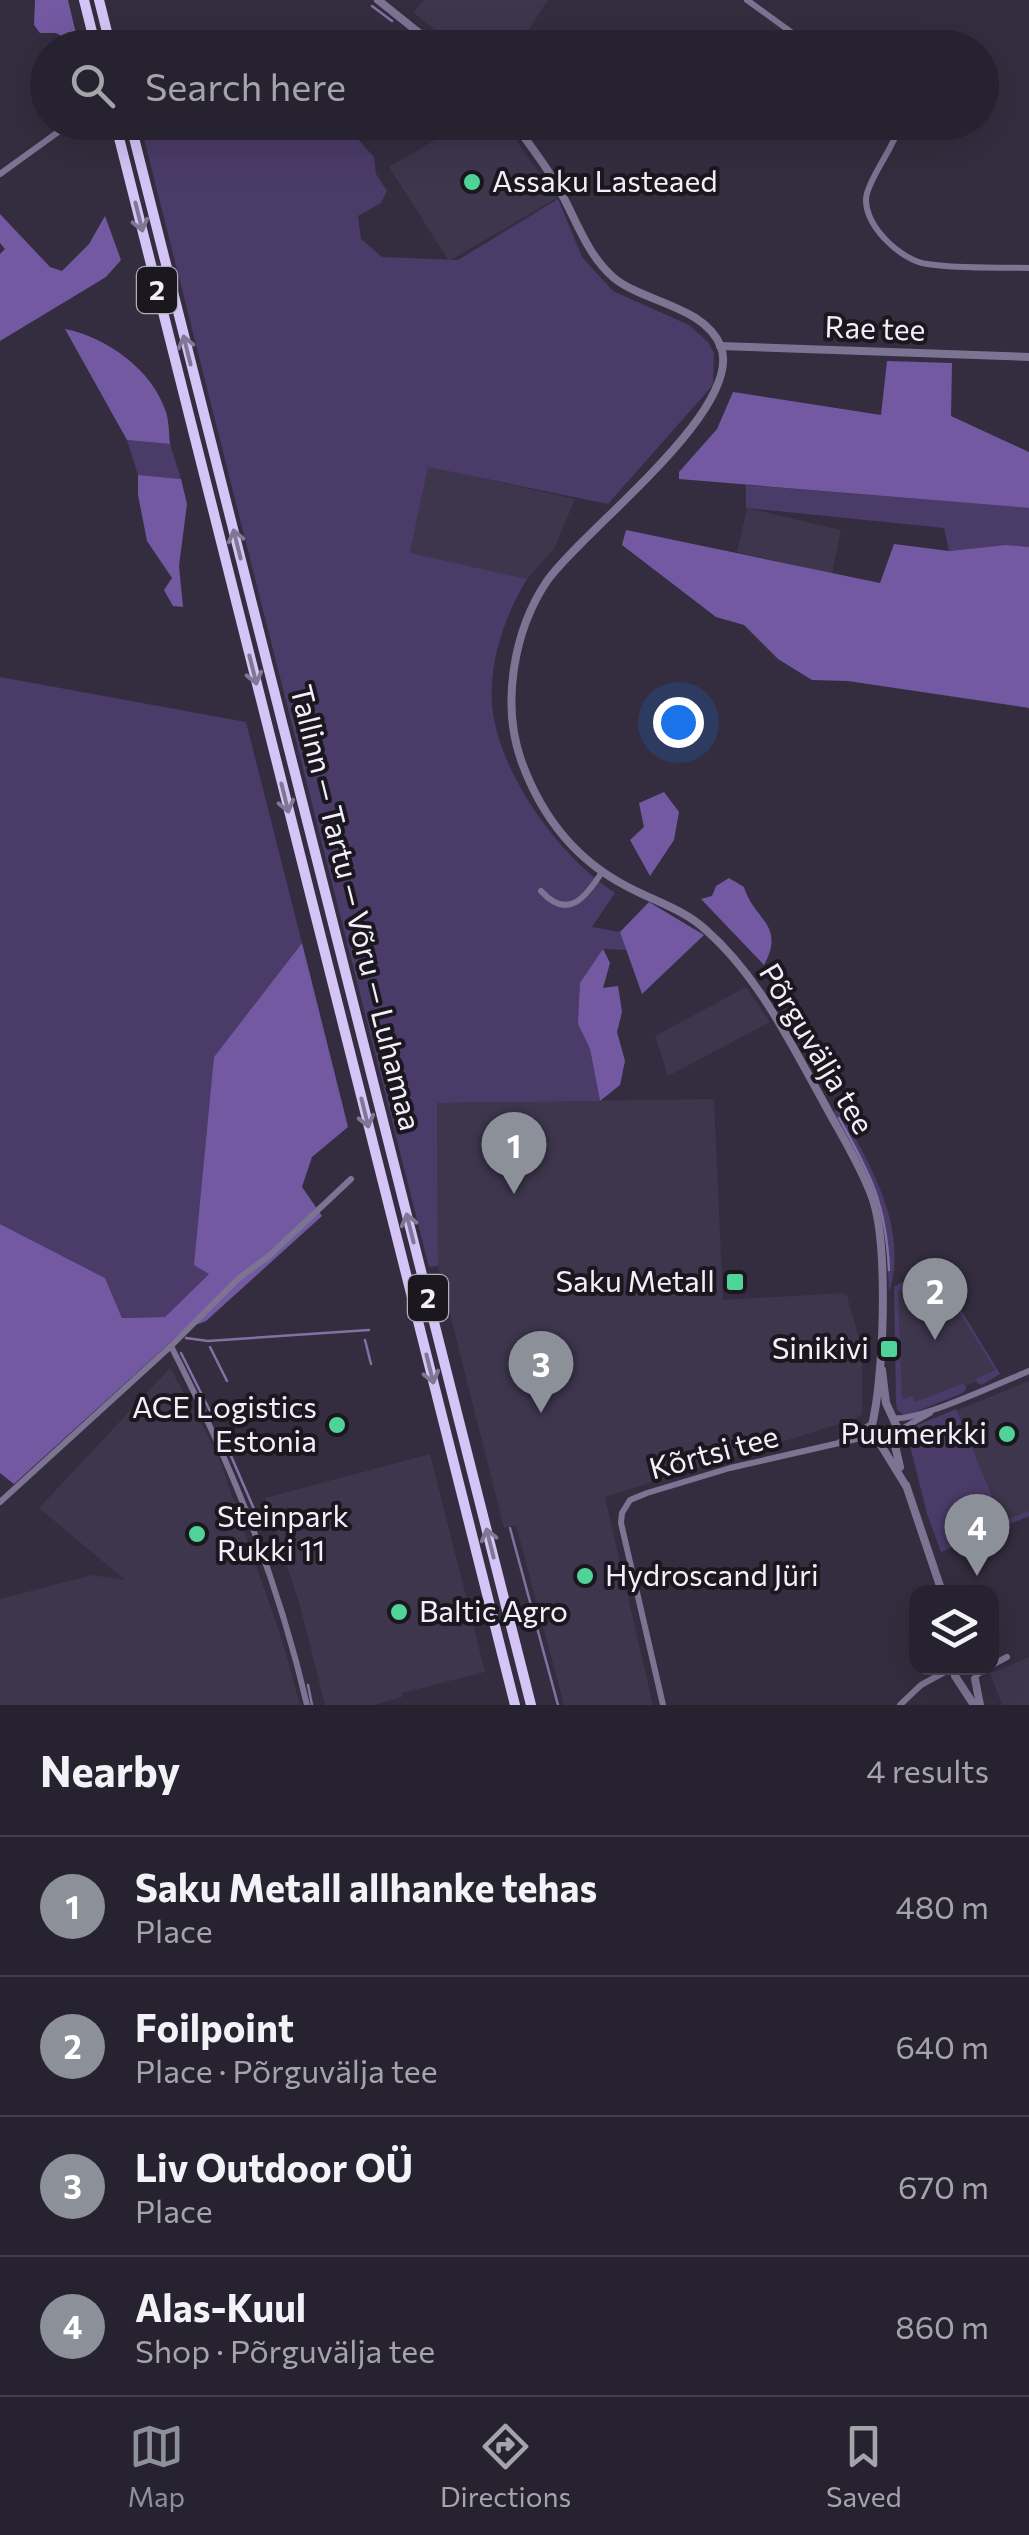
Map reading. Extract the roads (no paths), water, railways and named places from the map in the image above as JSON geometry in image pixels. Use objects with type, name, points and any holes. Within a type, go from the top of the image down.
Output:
[{"type":"highway","points":[[84,0],[92,30]]},
{"type":"highway","points":[[100,3],[107,30]]},
{"type":"highway","name":"Tallinn — Tartu — Võru — Luhamaa","points":[[120,140],[515,1705]]},
{"type":"highway","name":"Tallinn — Tartu — Võru — Luhamaa","points":[[135,140],[531,1705]]},
{"type":"street","points":[[378,0],[416,30]]},
{"type":"street","points":[[747,0],[788,30]]},
{"type":"street","points":[[0,174],[47,140]]},
{"type":"street","points":[[526,140],[546,166],[588,246],[609,274],[637,292],[692,317],[711,331],[720,346]]},
{"type":"street","points":[[893,140],[867,193],[874,228],[894,247],[924,264],[1029,268]]},
{"type":"street","name":"Rae tee","points":[[720,346],[1029,357]]},
{"type":"street","name":"Põrguvälja tee","points":[[720,346],[722,376],[710,404],[624,502],[553,572],[527,618],[516,662],[516,740],[535,795],[571,845],[602,872],[683,913],[706,930],[750,978],[850,1150],[872,1197],[882,1248],[876,1437]]},
{"type":"street","points":[[541,891],[556,903],[576,903],[585,898],[602,872]]},
{"type":"street","points":[[0,1502],[351,1179]]},
{"type":"street","points":[[171,1346],[220,1443],[259,1537],[290,1632],[307,1705]]},
{"type":"street","name":"Põrguvälja tee","points":[[880,1348],[883,1386],[894,1435]]},
{"type":"street","points":[[874,1421],[903,1418],[946,1404],[1029,1370]]},
{"type":"street","points":[[906,1486],[876,1437],[894,1435],[946,1404]]},
{"type":"street","name":"Kõrtsi tee","points":[[840,1442],[874,1421]]},
{"type":"street","points":[[894,1435],[906,1486],[940,1585]]},
{"type":"street","name":"Kõrtsi tee","points":[[663,1705],[621,1523],[625,1506],[647,1493],[730,1468],[876,1437]]},
{"type":"street","points":[[900,1705],[921,1685],[942,1675]]},
{"type":"street","points":[[956,1675],[977,1705]]},
{"type":"street","points":[[939,1677],[958,1680],[969,1675]]},
{"type":"street","points":[[977,1705],[982,1675]]},
{"type":"waterway","points":[[372,6],[392,21]]},
{"type":"waterway","points":[[839,1118],[875,1191],[889,1270]]},
{"type":"waterway","points":[[186,1338],[208,1341],[369,1330]]},
{"type":"waterway","points":[[365,1340],[371,1364]]},
{"type":"waterway","points":[[210,1347],[227,1381]]},
{"type":"waterway","points":[[181,1353],[214,1419]]},
{"type":"waterway","points":[[225,1442],[260,1523]]},
{"type":"waterway","points":[[510,1528],[558,1705]]},
{"type":"waterway","points":[[308,1685],[312,1705]]},
{"type":"place","name":"Assaku Lasteaed","points":[[472,182]]},
{"type":"place","name":"Saku Metall allhanke tehas","points":[[514,1194]]},
{"type":"place","name":"Saku Metall","points":[[735,1282]]},
{"type":"place","name":"Foilpoint","points":[[935,1340]]},
{"type":"place","name":"Sinikivi","points":[[889,1349]]},
{"type":"place","name":"Liv Outdoor OÜ","points":[[541,1413]]},
{"type":"place","name":"ACE Logistics Estonia","points":[[337,1425]]},
{"type":"place","name":"Puumerkki","points":[[1007,1434]]},
{"type":"place","name":"Steinpark Rukki 11","points":[[197,1534]]},
{"type":"place","name":"Hydroscand Jüri","points":[[585,1576]]},
{"type":"place","name":"Alas-Kuul","points":[[977,1576]]},
{"type":"place","name":"Baltic Agro","points":[[399,1612]]}]
